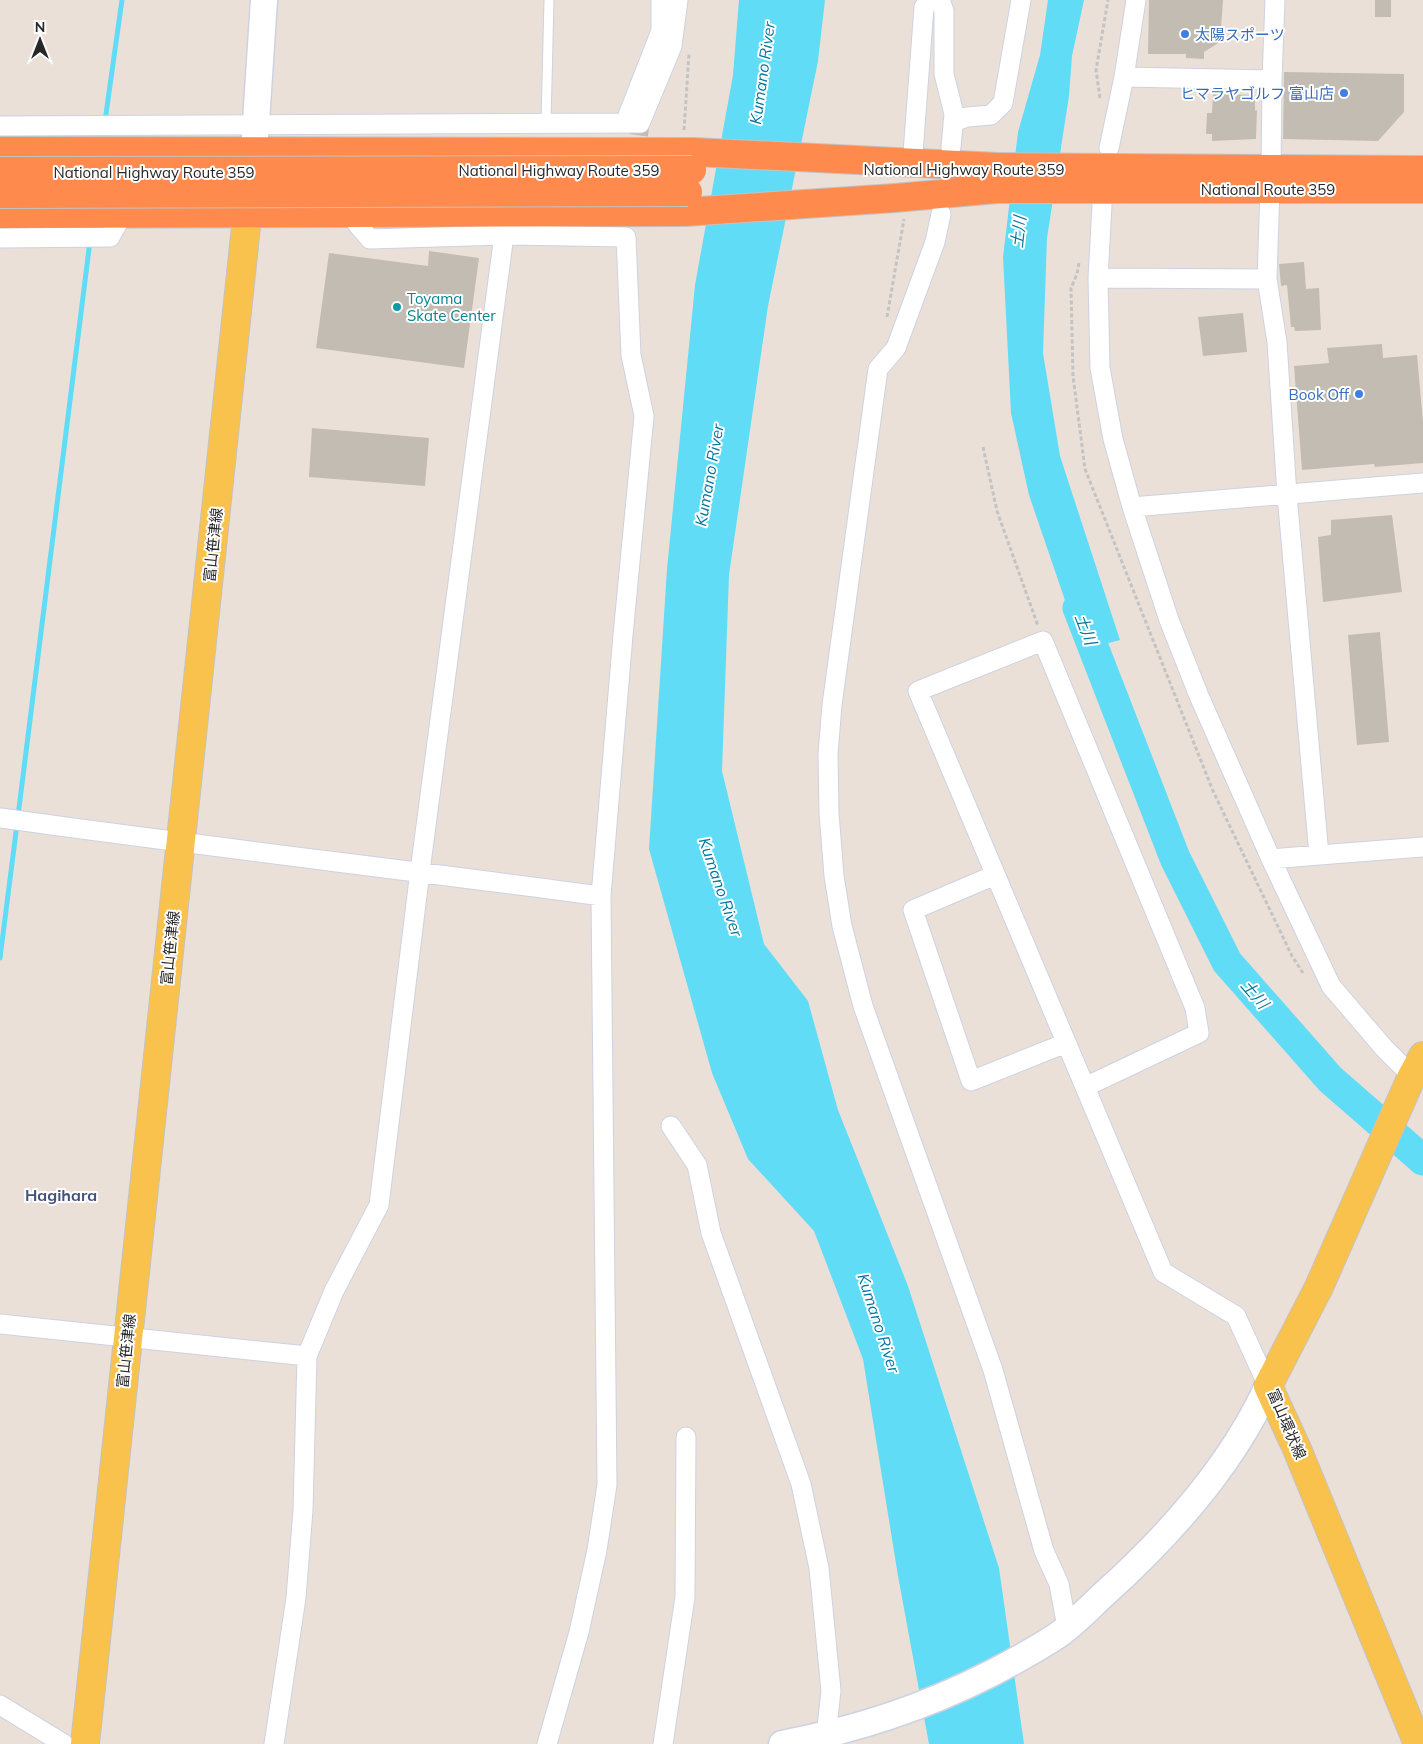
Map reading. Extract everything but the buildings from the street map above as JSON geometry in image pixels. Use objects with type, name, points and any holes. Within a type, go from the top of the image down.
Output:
[{"type":"highway","points":[[0,150],[254,152],[689,143],[900,182],[997,178]]},
{"type":"highway","name":"National Route 359","points":[[1271,179],[1423,170]]},
{"type":"highway","name":"National Highway Route 359","points":[[0,171],[900,182]]},
{"type":"highway","points":[[0,214],[685,212],[900,182],[997,178]]},
{"type":"highway","name":"National Highway Route 359","points":[[997,178],[1110,178]]},
{"type":"highway","name":"National Route 359","points":[[1110,178],[1271,179],[1423,189]]},
{"type":"highway","name":"National Highway Route 359","points":[[0,194],[688,192],[900,182]]},
{"type":"main road","name":"富山笹津線","points":[[85,1744],[254,152]]},
{"type":"main road","name":"富山環状線","points":[[1414,1073],[1319,1287],[1268,1386],[1298,1449],[1418,1744]]},
{"type":"street","points":[[254,152],[264,0]]},
{"type":"street","points":[[625,122],[661,31],[661,0]]},
{"type":"street","points":[[0,126],[640,122],[672,46],[678,0]]},
{"type":"street","points":[[900,182],[924,7],[930,0]]},
{"type":"street","points":[[940,0],[944,11],[944,74],[954,114],[950,147]]},
{"type":"street","points":[[953,122],[967,117],[991,115],[1003,103],[1021,0]]},
{"type":"street","points":[[1136,0],[1110,178],[1098,278],[1100,368],[1112,438],[1132,507],[1169,620],[1199,696],[1271,859],[1332,986],[1384,1048],[1414,1073]]},
{"type":"street","points":[[1275,0],[1267,279],[1277,342],[1287,495],[1318,856]]},
{"type":"street","points":[[1124,77],[1272,80]]},
{"type":"street","points":[[350,213],[370,239],[504,234],[626,238],[631,355],[644,416],[601,896],[607,1485],[597,1550],[579,1632],[546,1744]]},
{"type":"street","points":[[0,238],[110,237],[114,214]]},
{"type":"street","points":[[941,214],[935,242],[896,348],[878,369],[828,754],[829,813],[834,876],[842,926],[863,1006],[992,1370],[1044,1550],[1059,1584],[1063,1631]]},
{"type":"street","points":[[274,1744],[296,1598],[303,1510],[307,1356],[334,1291],[379,1205],[420,872],[504,234]]},
{"type":"street","points":[[1098,278],[1267,279]]},
{"type":"street","points":[[1132,507],[1423,483]]},
{"type":"street","points":[[782,1744],[830,1738],[944,1696],[1016,1660],[1063,1631],[1131,1570],[1196,1500],[1218,1470],[1258,1407],[1268,1386],[1236,1316],[1163,1272],[918,691],[1043,641],[1194,1008],[1199,1033],[1085,1087]]},
{"type":"street","points":[[0,818],[601,896]]},
{"type":"street","points":[[1271,859],[1423,847]]},
{"type":"street","points":[[995,875],[913,910],[971,1081],[1066,1043]]},
{"type":"street","points":[[671,1126],[697,1165],[711,1232],[800,1484],[819,1568],[832,1691],[830,1738]]},
{"type":"street","points":[[0,1324],[307,1356]]},
{"type":"street","points":[[662,1744],[685,1597],[686,1437]]},
{"type":"street","points":[[0,1705],[64,1744]]},
{"type":"lane","points":[[546,123],[549,0]]},
{"type":"path","points":[[689,48],[689,143]]},
{"type":"path","points":[[886,322],[900,182]]},
{"type":"path","points":[[983,447],[997,511],[1043,641]]},
{"type":"water","name":"Kumano River","points":[[739,0],[825,0],[818,61],[768,306],[729,575],[722,771],[764,944],[808,1001],[838,1110],[908,1286],[999,1568],[1024,1744],[929,1744],[898,1576],[863,1359],[814,1231],[748,1159],[712,1073],[649,849],[667,569],[695,285],[733,75]]},
{"type":"water","points":[[1048,0],[1084,0],[1072,56],[1069,96],[1047,238],[1043,353],[1060,456],[1120,640],[1082,650],[1029,495],[1011,413],[1003,257],[1018,132],[1040,55]]},
{"type":"waterway","points":[[105,121],[122,0]]},
{"type":"waterway","points":[[18,816],[90,241]]},
{"type":"waterway","name":"土川","points":[[1078,608],[1175,858],[1227,962],[1330,1079],[1423,1160]]},
{"type":"waterway","points":[[0,958],[17,824]]},
{"type":"tunnel","points":[[635,163],[640,123]]},
{"type":"place","name":"太陽スポーツ","points":[[1185,34]]},
{"type":"place","name":"ヒマラヤゴルフ 富山店","points":[[1344,93]]},
{"type":"place","name":"Toyama Skate Center","points":[[397,307]]},
{"type":"place","name":"Book Off","points":[[1359,394]]},
{"type":"district","name":"Hagihara","points":[[61,1195]]}]
